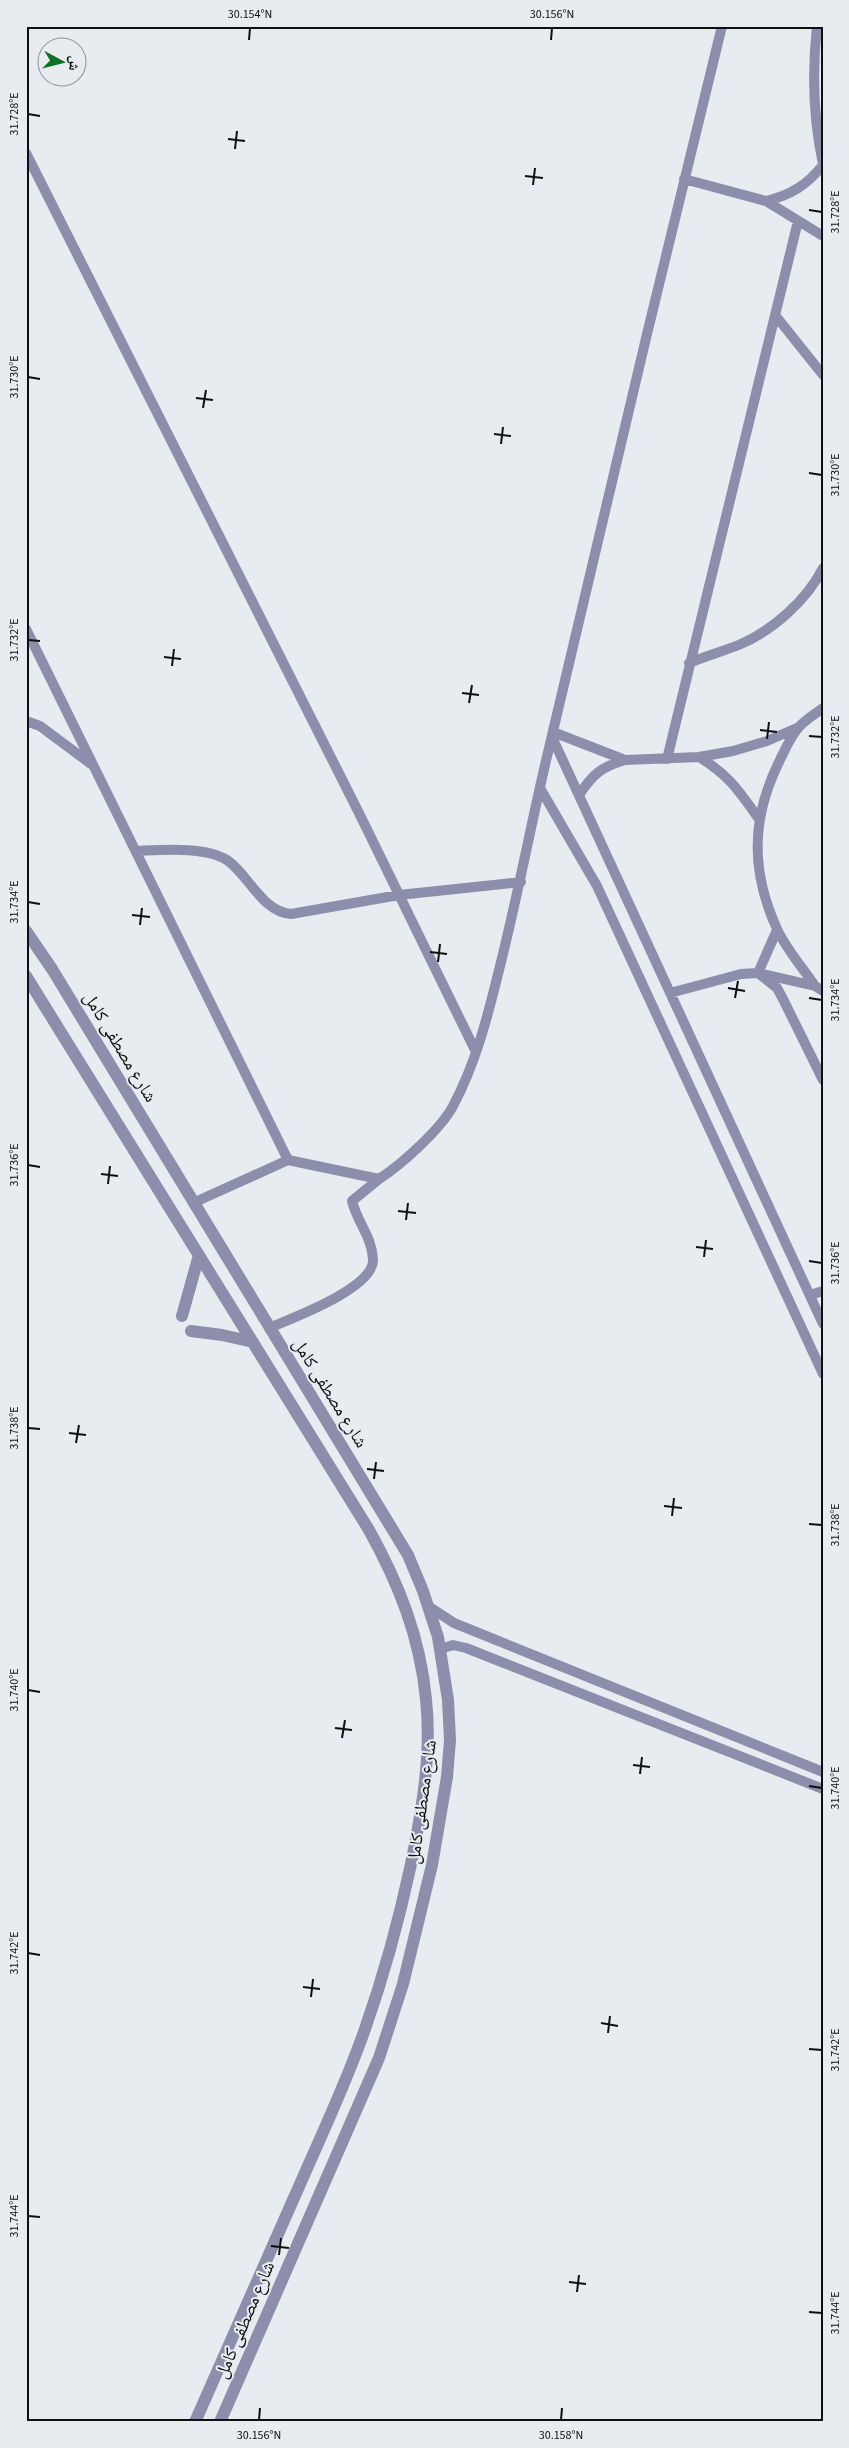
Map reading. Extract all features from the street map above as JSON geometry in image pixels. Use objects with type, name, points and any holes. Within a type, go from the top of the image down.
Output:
[{"type":"street","points":[[270,1328],[337,1297],[359,1282],[371,1269],[373,1261],[368,1236],[352,1201],[393,1170],[416,1149],[452,1109],[476,1052],[487,1019],[521,882],[552,735],[722,26]]},
{"type":"street","points":[[766,201],[783,197],[799,189],[812,178],[823,164],[815,121],[813,57],[817,26]]},
{"type":"street","points":[[26,154],[476,1052]]},
{"type":"street","points":[[684,179],[766,201],[823,236]]},
{"type":"street","points":[[667,758],[798,221]]},
{"type":"street","points":[[775,315],[823,375]]},
{"type":"street","points":[[689,663],[742,644],[772,625],[799,601],[823,568]]},
{"type":"street","points":[[26,629],[288,1160]]},
{"type":"street","points":[[579,795],[590,778],[606,766],[625,760],[699,757],[742,749],[767,741],[799,727],[823,708]]},
{"type":"street","points":[[26,721],[40,726],[94,766]]},
{"type":"street","points":[[799,727],[769,781],[756,839],[762,885],[777,930],[819,989]]},
{"type":"street","points":[[552,735],[625,760]]},
{"type":"street","points":[[552,735],[823,1324]]},
{"type":"street","points":[[699,757],[720,770],[739,791],[759,819]]},
{"type":"street","points":[[540,788],[597,886],[823,1374]]},
{"type":"street","points":[[136,851],[172,850],[212,854],[228,860],[270,904],[281,913],[291,914],[399,895],[521,882]]},
{"type":"street","points":[[758,973],[777,930]]},
{"type":"street","name":"شارع مصطفى كامل","points":[[26,931],[52,969],[193,1204],[408,1555],[428,1606],[440,1648],[448,1700],[450,1740],[440,1821],[429,1877],[403,1984],[378,2058],[220,2422]]},
{"type":"street","points":[[670,993],[741,974],[758,973],[819,989]]},
{"type":"street","points":[[758,973],[772,984],[783,999],[823,1080]]},
{"type":"street","name":"شارع مصطفى كامل","points":[[26,976],[369,1530],[391,1569],[408,1611],[420,1655],[426,1700],[428,1733],[424,1791],[409,1872],[393,1939],[365,2030],[238,2328],[195,2422]]},
{"type":"street","points":[[193,1204],[288,1160],[379,1179]]},
{"type":"street","points":[[182,1316],[199,1255]]},
{"type":"street","points":[[222,1292],[240,1280]]},
{"type":"street","points":[[810,1295],[823,1291]]},
{"type":"street","points":[[231,1307],[250,1295]]},
{"type":"street","points":[[191,1331],[253,1342]]},
{"type":"street","points":[[428,1606],[454,1623],[823,1772]]},
{"type":"street","points":[[440,1648],[453,1645],[466,1648],[823,1789]]},
{"type":"street","points":[[409,1872],[429,1877]]},
{"type":"street","points":[[238,2328],[241,2336],[245,2338],[249,2339],[257,2336]]},
{"type":"street","points":[[219,2368],[231,2367],[240,2376]]}]
